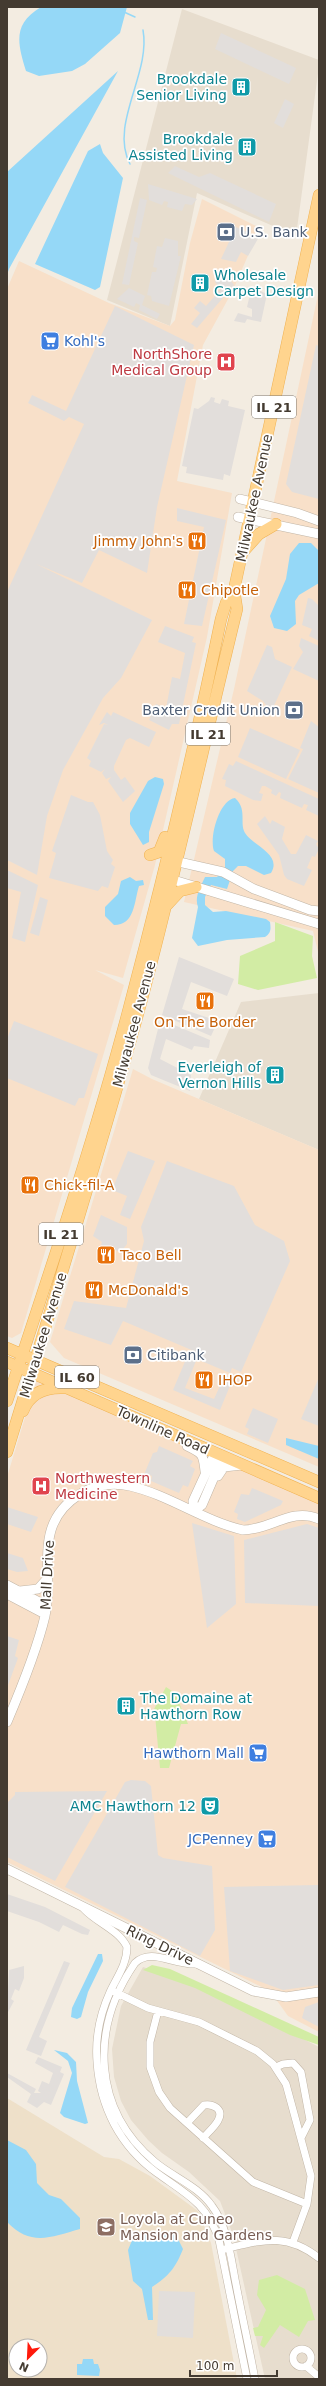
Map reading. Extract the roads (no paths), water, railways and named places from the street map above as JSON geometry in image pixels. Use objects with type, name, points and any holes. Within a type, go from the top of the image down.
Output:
[{"type":"main road","name":"Milwaukee Avenue","points":[[7,1401],[24,1355],[167,878],[222,619],[226,603],[234,590],[250,519],[319,195]]},
{"type":"main road","points":[[242,553],[260,534],[276,524]]},
{"type":"main road","name":"Milwaukee Avenue","points":[[171,860],[237,609],[234,590]]},
{"type":"main road","points":[[150,855],[162,849],[175,798],[189,769]]},
{"type":"main road","name":"Milwaukee Avenue","points":[[7,1454],[139,1011],[165,907],[167,878]]},
{"type":"main road","points":[[165,907],[180,891],[197,887]]},
{"type":"main road","points":[[7,1346],[23,1340],[31,1332]]},
{"type":"main road","name":"Townline Road","points":[[7,1346],[24,1355],[319,1482]]},
{"type":"main road","name":"Townline Road","points":[[7,1362],[70,1388],[319,1498]]},
{"type":"main road","points":[[7,1384],[7,1401]]},
{"type":"main road","points":[[7,1454],[25,1405],[40,1390],[70,1388]]},
{"type":"street","points":[[240,499],[297,513],[319,521]]},
{"type":"street","points":[[238,517],[319,534]]},
{"type":"street","points":[[171,860],[218,871],[233,877],[254,889],[319,912]]},
{"type":"street","points":[[167,878],[319,924]]},
{"type":"street","points":[[133,1416],[146,1428],[198,1451],[206,1461],[205,1471],[193,1501],[194,1511]]},
{"type":"street","points":[[205,1471],[219,1454]]},
{"type":"street","points":[[194,1511],[202,1505],[219,1454]]},
{"type":"street","points":[[205,1497],[210,1493],[221,1469],[227,1466],[244,1465]]},
{"type":"street","name":"Mall Drive","points":[[7,1722],[45,1614],[47,1547],[52,1525],[68,1503],[84,1492],[109,1484],[130,1486],[243,1530],[257,1528],[295,1515],[307,1515],[319,1519]]},
{"type":"street","points":[[20,1591],[38,1589],[46,1580]]},
{"type":"street","points":[[7,1585],[39,1602],[45,1614]]},
{"type":"street","points":[[7,1594],[45,1614]]},
{"type":"street","name":"Ring Drive","points":[[7,1869],[253,1991],[270,1996],[297,1997],[319,1992]]},
{"type":"street","points":[[83,1907],[96,1920],[118,1935],[127,1947],[127,1954],[123,1968],[103,2009],[96,2042],[98,2082],[110,2119],[119,2134],[142,2162],[193,2198],[204,2209],[214,2224],[225,2249],[247,2379]]},
{"type":"street","points":[[198,1964],[173,1962],[156,1956],[140,1958],[131,1968],[118,1994],[105,2032],[103,2058],[104,2074],[115,2110],[131,2137],[141,2149],[156,2162],[202,2194],[213,2206],[225,2249],[255,2379]]},
{"type":"street","points":[[111,1990],[158,2011],[199,2022],[257,2051],[276,2068],[286,2084],[302,2138],[311,2176],[307,2204],[293,2242]]},
{"type":"street","points":[[158,2011],[150,2042],[150,2067],[155,2084],[164,2100],[203,2138],[253,2182],[307,2204]]},
{"type":"street","points":[[276,2068],[283,2064],[292,2063],[301,2072],[310,2120],[302,2138]]},
{"type":"street","points":[[187,2123],[204,2105],[215,2106],[219,2110],[220,2115],[218,2120],[203,2138]]},
{"type":"street","points":[[225,2249],[261,2240],[293,2242],[319,2258]]},
{"type":"street","points":[[306,2366],[319,2377]]},
{"type":"water","points":[[41,7],[127,7],[120,33],[85,64],[72,71],[39,76],[26,71],[19,42],[22,27],[26,20],[32,13]]},
{"type":"water","points":[[118,71],[9,269],[7,275],[7,172]]},
{"type":"water","points":[[100,144],[103,153],[123,178],[100,287],[95,290],[35,264],[88,151]]},
{"type":"water","points":[[299,543],[311,543],[319,551],[319,583],[299,595],[295,601],[296,624],[287,631],[274,628],[270,616],[286,579],[290,554]]},
{"type":"water","points":[[155,777],[163,779],[164,784],[149,832],[149,842],[143,845],[130,824],[130,813],[148,781]]},
{"type":"water","points":[[235,798],[241,806],[244,831],[252,841],[269,855],[273,860],[274,866],[271,873],[264,875],[246,866],[238,866],[233,871],[227,889],[211,885],[205,897],[205,905],[213,912],[226,911],[266,919],[270,922],[270,931],[265,937],[227,940],[198,946],[192,938],[198,907],[197,895],[205,877],[217,877],[225,867],[225,859],[214,851],[214,829],[224,805],[229,800]]},
{"type":"water","points":[[130,877],[136,881],[143,880],[144,885],[139,886],[130,917],[121,924],[114,925],[105,916],[105,907],[118,894],[121,881]]},
{"type":"water","points":[[286,1438],[319,1446],[319,1459],[286,1445]]},
{"type":"water","points":[[98,1954],[102,1954],[103,1961],[88,1992],[81,2017],[77,2019],[71,2017],[72,2008]]},
{"type":"water","points":[[54,2050],[67,2053],[76,2062],[77,2081],[88,2123],[85,2124],[64,2117],[60,2113],[72,2073],[68,2061]]},
{"type":"water","points":[[7,2140],[26,2150],[36,2164],[37,2183],[49,2195],[61,2199],[80,2218],[80,2229],[60,2235],[42,2238],[24,2235],[7,2222]]},
{"type":"water","points":[[153,2232],[175,2233],[183,2249],[178,2261],[171,2271],[152,2287],[153,2320],[148,2320],[142,2289],[133,2281],[128,2250],[133,2238]]},
{"type":"water","points":[[83,2359],[93,2359],[94,2364],[98,2364],[100,2370],[99,2376],[77,2375],[77,2364],[82,2364]]},
{"type":"waterway","points":[[124,12],[135,17]]},
{"type":"waterway","points":[[130,164],[125,149],[124,132],[141,64],[144,47],[143,30]]},
{"type":"place","name":"Brookdale Senior Living","points":[[241,87]]},
{"type":"place","name":"Brookdale Assisted Living","points":[[247,147]]},
{"type":"place","name":"U.S. Bank","points":[[226,232]]},
{"type":"place","name":"Wholesale Carpet Design","points":[[200,283]]},
{"type":"place","name":"Kohl's","points":[[50,341]]},
{"type":"place","name":"NorthShore Medical Group","points":[[226,362]]},
{"type":"place","name":"Jimmy John's","points":[[197,541]]},
{"type":"place","name":"Chipotle","points":[[187,590]]},
{"type":"place","name":"Baxter Credit Union","points":[[294,710]]},
{"type":"place","name":"On The Border","points":[[205,1001]]},
{"type":"place","name":"Everleigh of Vernon Hills","points":[[275,1075]]},
{"type":"place","name":"Chick-fil-A","points":[[30,1185]]},
{"type":"place","name":"Taco Bell","points":[[106,1255]]},
{"type":"place","name":"McDonald's","points":[[94,1290]]},
{"type":"place","name":"Citibank","points":[[133,1355]]},
{"type":"place","name":"IHOP","points":[[204,1380]]},
{"type":"place","name":"Northwestern Medicine","points":[[41,1486]]},
{"type":"place","name":"The Domaine at Hawthorn Row","points":[[126,1706]]},
{"type":"place","name":"Hawthorn Mall","points":[[258,1753]]},
{"type":"place","name":"AMC Hawthorn 12","points":[[210,1806]]},
{"type":"place","name":"JCPenney","points":[[267,1839]]},
{"type":"place","name":"Loyola at Cuneo Mansion and Gardens","points":[[106,2227]]}]
